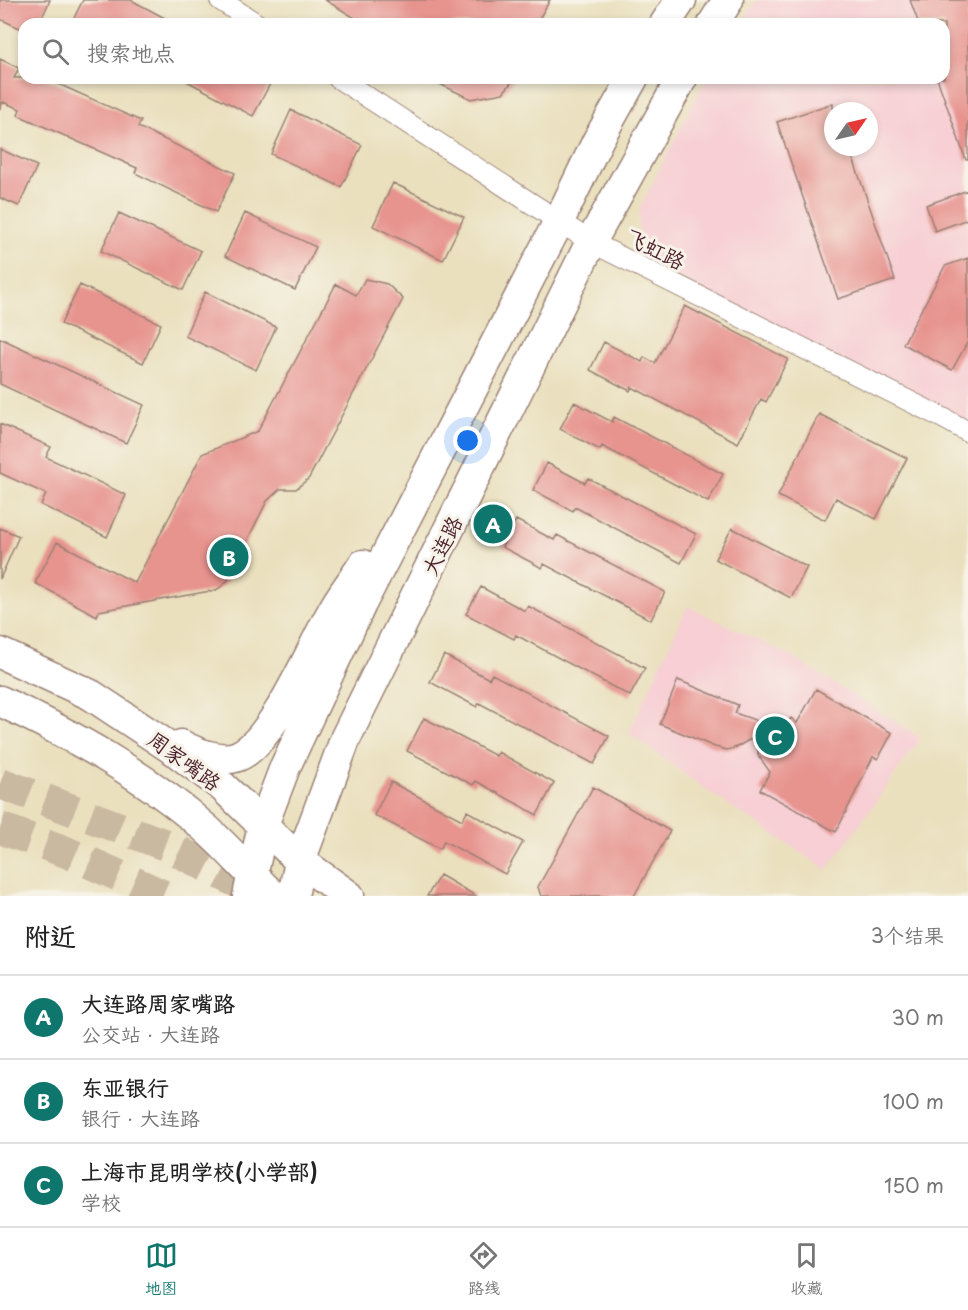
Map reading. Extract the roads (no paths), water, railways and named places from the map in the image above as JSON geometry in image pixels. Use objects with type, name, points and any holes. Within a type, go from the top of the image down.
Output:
[{"type":"main road","points":[[669,18],[681,0]]},
{"type":"main road","points":[[717,18],[728,0]]},
{"type":"main road","name":"大连路","points":[[258,889],[263,825],[285,767],[361,604],[558,223],[598,140],[630,84]]},
{"type":"main road","name":"大连路","points":[[293,896],[300,861],[346,737],[591,242],[679,84]]},
{"type":"main road","points":[[123,717],[190,750],[210,756],[225,759],[238,757],[251,749],[277,717],[335,607],[368,558],[407,515]]},
{"type":"main road","name":"周家嘴路","points":[[0,653],[91,695],[177,752],[223,787],[300,861],[349,896]]},
{"type":"main road","name":"周家嘴路","points":[[0,701],[87,746],[158,790],[206,829],[258,889]]},
{"type":"street","points":[[220,0],[248,18]]},
{"type":"street","name":"飞虹路","points":[[347,84],[558,223],[591,242],[968,432]]},
{"type":"tunnel","points":[[0,783],[168,846],[264,896]]},
{"type":"tunnel","points":[[0,828],[66,852],[164,896]]},
{"type":"place","name":"大连路周家嘴路","points":[[493,524]]},
{"type":"place","name":"东亚银行","points":[[229,557]]},
{"type":"place","name":"上海市昆明学校(小学部)","points":[[775,736]]}]
